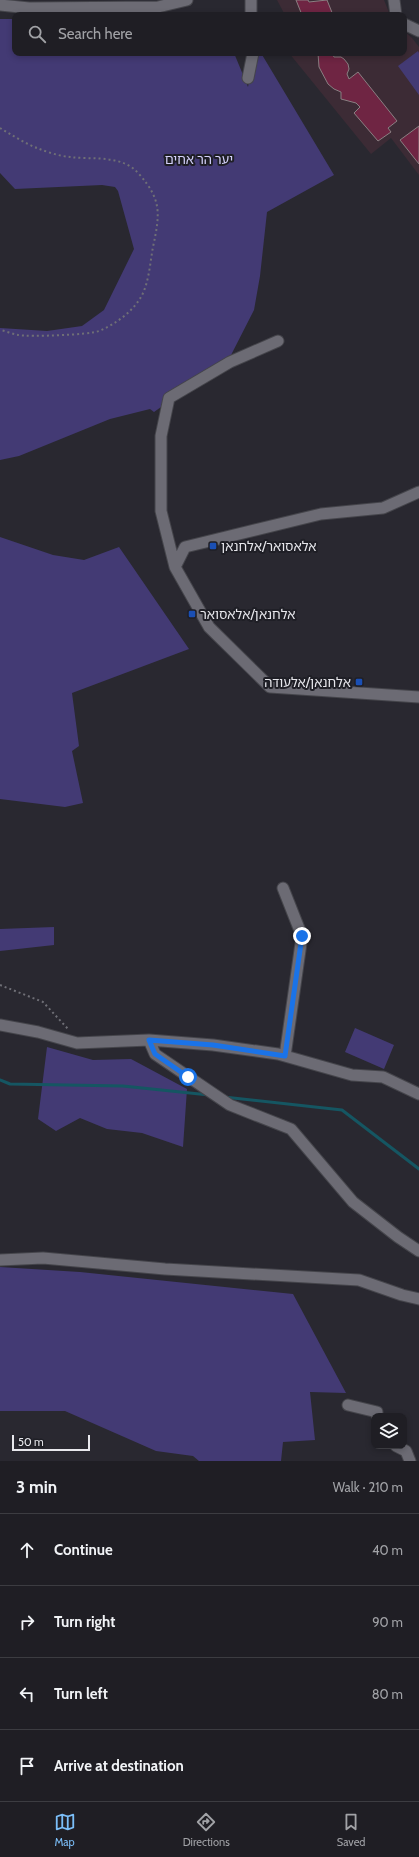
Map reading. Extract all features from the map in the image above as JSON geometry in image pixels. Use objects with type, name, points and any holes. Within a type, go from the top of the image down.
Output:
[{"type":"street","points":[[0,5],[29,8],[151,7],[186,0]]},
{"type":"street","points":[[250,0],[251,12]]},
{"type":"street","points":[[394,0],[396,12]]},
{"type":"street","points":[[407,25],[419,31]]},
{"type":"street","points":[[248,78],[252,56]]},
{"type":"street","points":[[278,341],[230,362],[169,398],[161,436],[161,511],[175,567],[209,627],[270,687],[419,697]]},
{"type":"street","points":[[175,567],[185,547],[321,514],[383,508],[419,492]]},
{"type":"street","points":[[283,888],[302,936],[285,1056]]},
{"type":"street","points":[[0,1025],[38,1032],[77,1043],[149,1040],[213,1045],[285,1056],[352,1075],[383,1076],[419,1094]]},
{"type":"street","points":[[149,1040],[155,1054],[230,1105],[291,1128],[353,1202],[398,1237],[419,1251]]},
{"type":"street","points":[[0,1260],[43,1258],[165,1269],[359,1280],[402,1295],[419,1299]]},
{"type":"street","points":[[348,1405],[377,1413]]},
{"type":"street","points":[[402,1449],[406,1451],[410,1461]]},
{"type":"path","points":[[0,128],[37,148],[69,157],[103,158],[125,164],[138,172],[153,193],[159,220],[144,290],[133,308],[120,320],[99,331],[87,333],[18,335],[0,330]]},
{"type":"path","points":[[0,985],[43,1002],[66,1025],[77,1043]]},
{"type":"shaded area","points":[[277,0],[384,0],[389,12],[283,12]]},
{"type":"shaded area","points":[[407,34],[412,38],[419,47],[419,175],[391,138],[371,154],[291,56],[407,56]]},
{"type":"green space","name":"יער הר אחים","points":[[0,19],[12,19],[12,56],[235,56],[248,87],[254,56],[263,56],[334,175],[267,212],[260,276],[254,310],[229,359],[154,412],[150,409],[110,419],[19,456],[0,460],[0,328],[47,331],[82,326],[104,310],[134,249],[118,191],[115,187],[102,185],[15,189],[0,173]]},
{"type":"green space","points":[[418,51],[419,53],[419,95],[398,66]]},
{"type":"green space","points":[[0,537],[53,555],[84,560],[119,547],[189,649],[72,693],[79,746],[72,751],[83,803],[65,807],[0,799]]},
{"type":"green space","points":[[54,927],[54,945],[0,951],[0,929]]},
{"type":"green space","points":[[355,1028],[394,1045],[384,1069],[345,1052]]},
{"type":"green space","points":[[47,1047],[93,1060],[131,1059],[187,1089],[183,1147],[142,1133],[107,1129],[80,1118],[56,1131],[38,1119]]},
{"type":"green space","points":[[0,1267],[80,1272],[293,1294],[346,1393],[310,1392],[315,1440],[283,1442],[281,1461],[199,1461],[193,1456],[156,1451],[65,1411],[0,1411]]},
{"type":"building","points":[[296,0],[308,0],[309,2],[327,0],[332,12],[301,12]]},
{"type":"building","points":[[318,56],[334,56],[344,59],[348,64],[349,69],[347,74],[349,79],[358,72],[397,121],[388,128],[391,132],[378,141],[354,113],[360,107],[356,103],[341,99],[341,92],[328,84],[319,67]]},
{"type":"building","points":[[419,126],[419,164],[400,140]]},
{"type":"waterway","points":[[0,1080],[10,1084],[123,1086],[209,1095]]},
{"type":"waterway","points":[[224,1097],[342,1110],[419,1169]]},
{"type":"place","name":"אלאסואר/אלחנאן","points":[[213,546]]},
{"type":"place","name":"אלחנאן/אלאסואר","points":[[192,614]]},
{"type":"place","name":"אלחנאן/אלעודה","points":[[359,682]]},
{"type":"route","points":[[188,1077],[155,1054],[149,1040],[213,1045],[285,1056],[302,936]]}]
